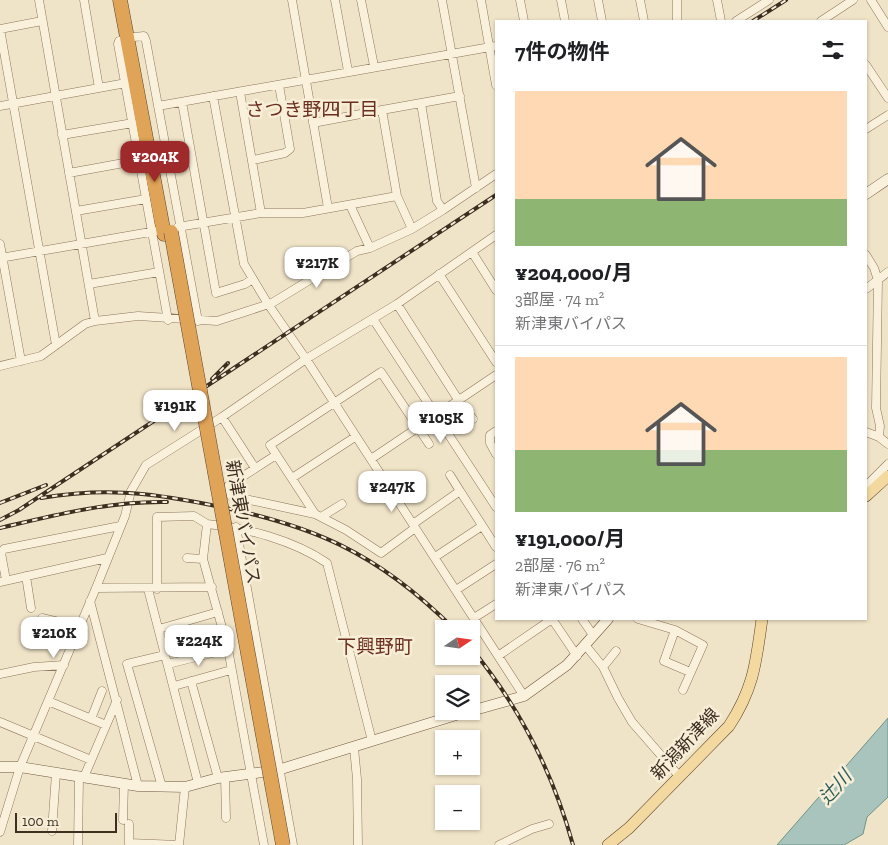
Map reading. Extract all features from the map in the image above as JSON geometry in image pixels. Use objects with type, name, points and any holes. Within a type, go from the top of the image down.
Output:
[{"type":"highway","name":"新津東バイパス","points":[[120,0],[131,38],[283,845]]},
{"type":"highway","name":"新津東バイパス","points":[[129,0],[131,38]]},
{"type":"highway","name":"新津東バイパス","points":[[167,230],[274,845]]},
{"type":"main road","points":[[867,495],[888,476]]},
{"type":"main road","name":"新潟新津線","points":[[608,845],[629,828],[729,726],[740,709],[752,681],[762,620]]},
{"type":"street","points":[[38,0],[95,321]]},
{"type":"street","points":[[84,0],[99,88]]},
{"type":"street","points":[[292,0],[328,208]]},
{"type":"street","points":[[335,0],[348,71]]},
{"type":"street","points":[[361,0],[374,66]]},
{"type":"street","points":[[442,0],[476,188]]},
{"type":"street","points":[[481,0],[493,46],[495,72]]},
{"type":"street","points":[[520,0],[524,20]]},
{"type":"street","points":[[561,0],[565,20]]},
{"type":"street","points":[[598,0],[602,20]]},
{"type":"street","points":[[640,0],[644,20]]},
{"type":"street","points":[[677,0],[677,20]]},
{"type":"street","points":[[717,0],[721,20]]},
{"type":"street","points":[[754,0],[755,9]]},
{"type":"street","points":[[738,20],[769,0]]},
{"type":"street","points":[[822,20],[852,0]]},
{"type":"street","points":[[871,0],[888,27]]},
{"type":"street","points":[[832,14],[836,20]]},
{"type":"street","points":[[42,21],[0,29],[56,345]]},
{"type":"street","points":[[168,320],[159,272],[167,230],[146,199],[118,44],[119,41],[144,36],[158,106],[167,230],[198,321]]},
{"type":"street","points":[[158,106],[279,86],[374,66],[493,46]]},
{"type":"street","points":[[867,66],[888,98]]},
{"type":"street","points":[[0,106],[126,84]]},
{"type":"street","points":[[252,160],[285,153],[290,149],[279,86]]},
{"type":"street","points":[[240,92],[262,213]]},
{"type":"street","points":[[213,96],[244,264],[268,304],[306,359],[355,437],[371,458],[524,696]]},
{"type":"street","points":[[313,123],[460,96]]},
{"type":"street","points":[[182,102],[216,293],[245,284],[253,279]]},
{"type":"street","points":[[420,104],[437,201],[442,210]]},
{"type":"street","points":[[382,110],[397,196],[412,229]]},
{"type":"street","points":[[867,128],[888,115]]},
{"type":"street","points":[[62,135],[133,123]]},
{"type":"street","points":[[69,173],[140,160]]},
{"type":"street","points":[[0,366],[41,356],[84,324],[95,321],[138,316],[168,320],[217,322],[268,304],[357,251],[370,248],[412,229],[495,175]]},
{"type":"street","points":[[867,193],[888,179]]},
{"type":"street","points":[[1,258],[236,217],[262,213],[303,213],[397,196]]},
{"type":"street","points":[[76,211],[146,199]]},
{"type":"street","points":[[350,205],[370,248]]},
{"type":"street","points":[[0,832],[20,767],[96,588],[120,526],[131,491],[146,465],[222,417],[306,359],[397,304],[495,236]]},
{"type":"street","points":[[0,244],[21,361]]},
{"type":"street","points":[[472,252],[495,288]]},
{"type":"street","points":[[867,257],[878,280],[876,408],[880,426],[879,437]]},
{"type":"street","points":[[89,284],[159,272]]},
{"type":"street","points":[[867,288],[888,272]]},
{"type":"street","points":[[439,274],[495,360]]},
{"type":"street","points":[[397,304],[459,401],[473,419]]},
{"type":"street","points":[[373,319],[495,505]]},
{"type":"street","points":[[318,515],[270,446],[382,372],[429,444]]},
{"type":"street","points":[[371,458],[437,416],[495,376]]},
{"type":"street","points":[[222,417],[255,468]]},
{"type":"street","points":[[495,432],[490,435],[490,443],[495,452]]},
{"type":"street","points":[[867,432],[879,437],[888,444]]},
{"type":"street","points":[[292,478],[355,437]]},
{"type":"street","points":[[276,456],[228,486],[231,496],[318,515],[381,553],[460,491]]},
{"type":"street","points":[[867,485],[888,464]]},
{"type":"street","points":[[450,475],[495,546]]},
{"type":"street","points":[[318,515],[342,504]]},
{"type":"street","points":[[157,589],[157,517],[194,516],[206,524],[236,527],[289,544],[327,563],[372,741]]},
{"type":"street","points":[[206,524],[203,559],[228,649],[264,845]]},
{"type":"street","points":[[107,558],[3,581],[0,553],[4,549],[120,526]]},
{"type":"street","points":[[435,557],[482,526]]},
{"type":"street","points":[[236,527],[278,770],[293,845]]},
{"type":"street","points":[[187,558],[203,559]]},
{"type":"street","points":[[456,590],[495,565]]},
{"type":"street","points":[[26,576],[31,608]]},
{"type":"street","points":[[96,588],[157,589],[212,587]]},
{"type":"street","points":[[148,589],[198,783]]},
{"type":"street","points":[[90,601],[138,786]]},
{"type":"street","points":[[474,618],[495,605]]},
{"type":"street","points":[[159,629],[218,612]]},
{"type":"street","points":[[42,618],[80,627]]},
{"type":"street","points":[[498,656],[551,620]]},
{"type":"street","points":[[553,620],[576,656]]},
{"type":"street","points":[[583,620],[593,635]]},
{"type":"street","points":[[480,708],[524,696],[576,656],[607,620]]},
{"type":"street","points":[[641,620],[675,630],[703,645],[683,690]]},
{"type":"street","points":[[675,630],[664,661],[690,672]]},
{"type":"street","points":[[586,646],[604,667],[618,698],[632,722],[647,742],[679,776]]},
{"type":"street","points":[[168,664],[228,649]]},
{"type":"street","points":[[604,667],[616,651]]},
{"type":"street","points":[[162,787],[127,664],[165,655]]},
{"type":"street","points":[[0,674],[34,667],[64,665]]},
{"type":"street","points":[[174,686],[231,670]]},
{"type":"street","points":[[191,681],[221,777],[226,818]]},
{"type":"street","points":[[92,719],[102,691]]},
{"type":"street","points":[[78,845],[82,777],[117,700]]},
{"type":"street","points":[[48,702],[106,725]]},
{"type":"street","points":[[0,767],[20,767],[138,786],[185,787],[221,777],[278,770],[441,720]]},
{"type":"street","points":[[0,722],[91,760]]},
{"type":"street","points":[[354,748],[357,779],[358,845]]},
{"type":"street","points":[[52,831],[56,773]]},
{"type":"street","points":[[124,783],[129,843],[180,845],[185,787]]},
{"type":"street","points":[[499,845],[532,829],[549,824]]},
{"type":"water","name":"辻川","points":[[888,718],[888,797],[867,817],[863,834],[844,845],[777,845]]},
{"type":"railway","points":[[755,20],[786,0]]},
{"type":"railway","points":[[0,520],[19,510],[495,196]]},
{"type":"railway","points":[[212,379],[228,363]]},
{"type":"railway","points":[[0,503],[46,485]]},
{"type":"railway","points":[[41,498],[104,492],[144,494],[206,504],[278,521],[340,545],[369,561],[398,580],[426,602],[445,620]]},
{"type":"railway","points":[[0,528],[103,506],[167,502]]},
{"type":"railway","points":[[480,660],[519,717],[545,766],[573,845]]},
{"type":"district","name":"さつき野四丁目","points":[[312,109]]},
{"type":"district","name":"下興野町","points":[[375,646]]}]
